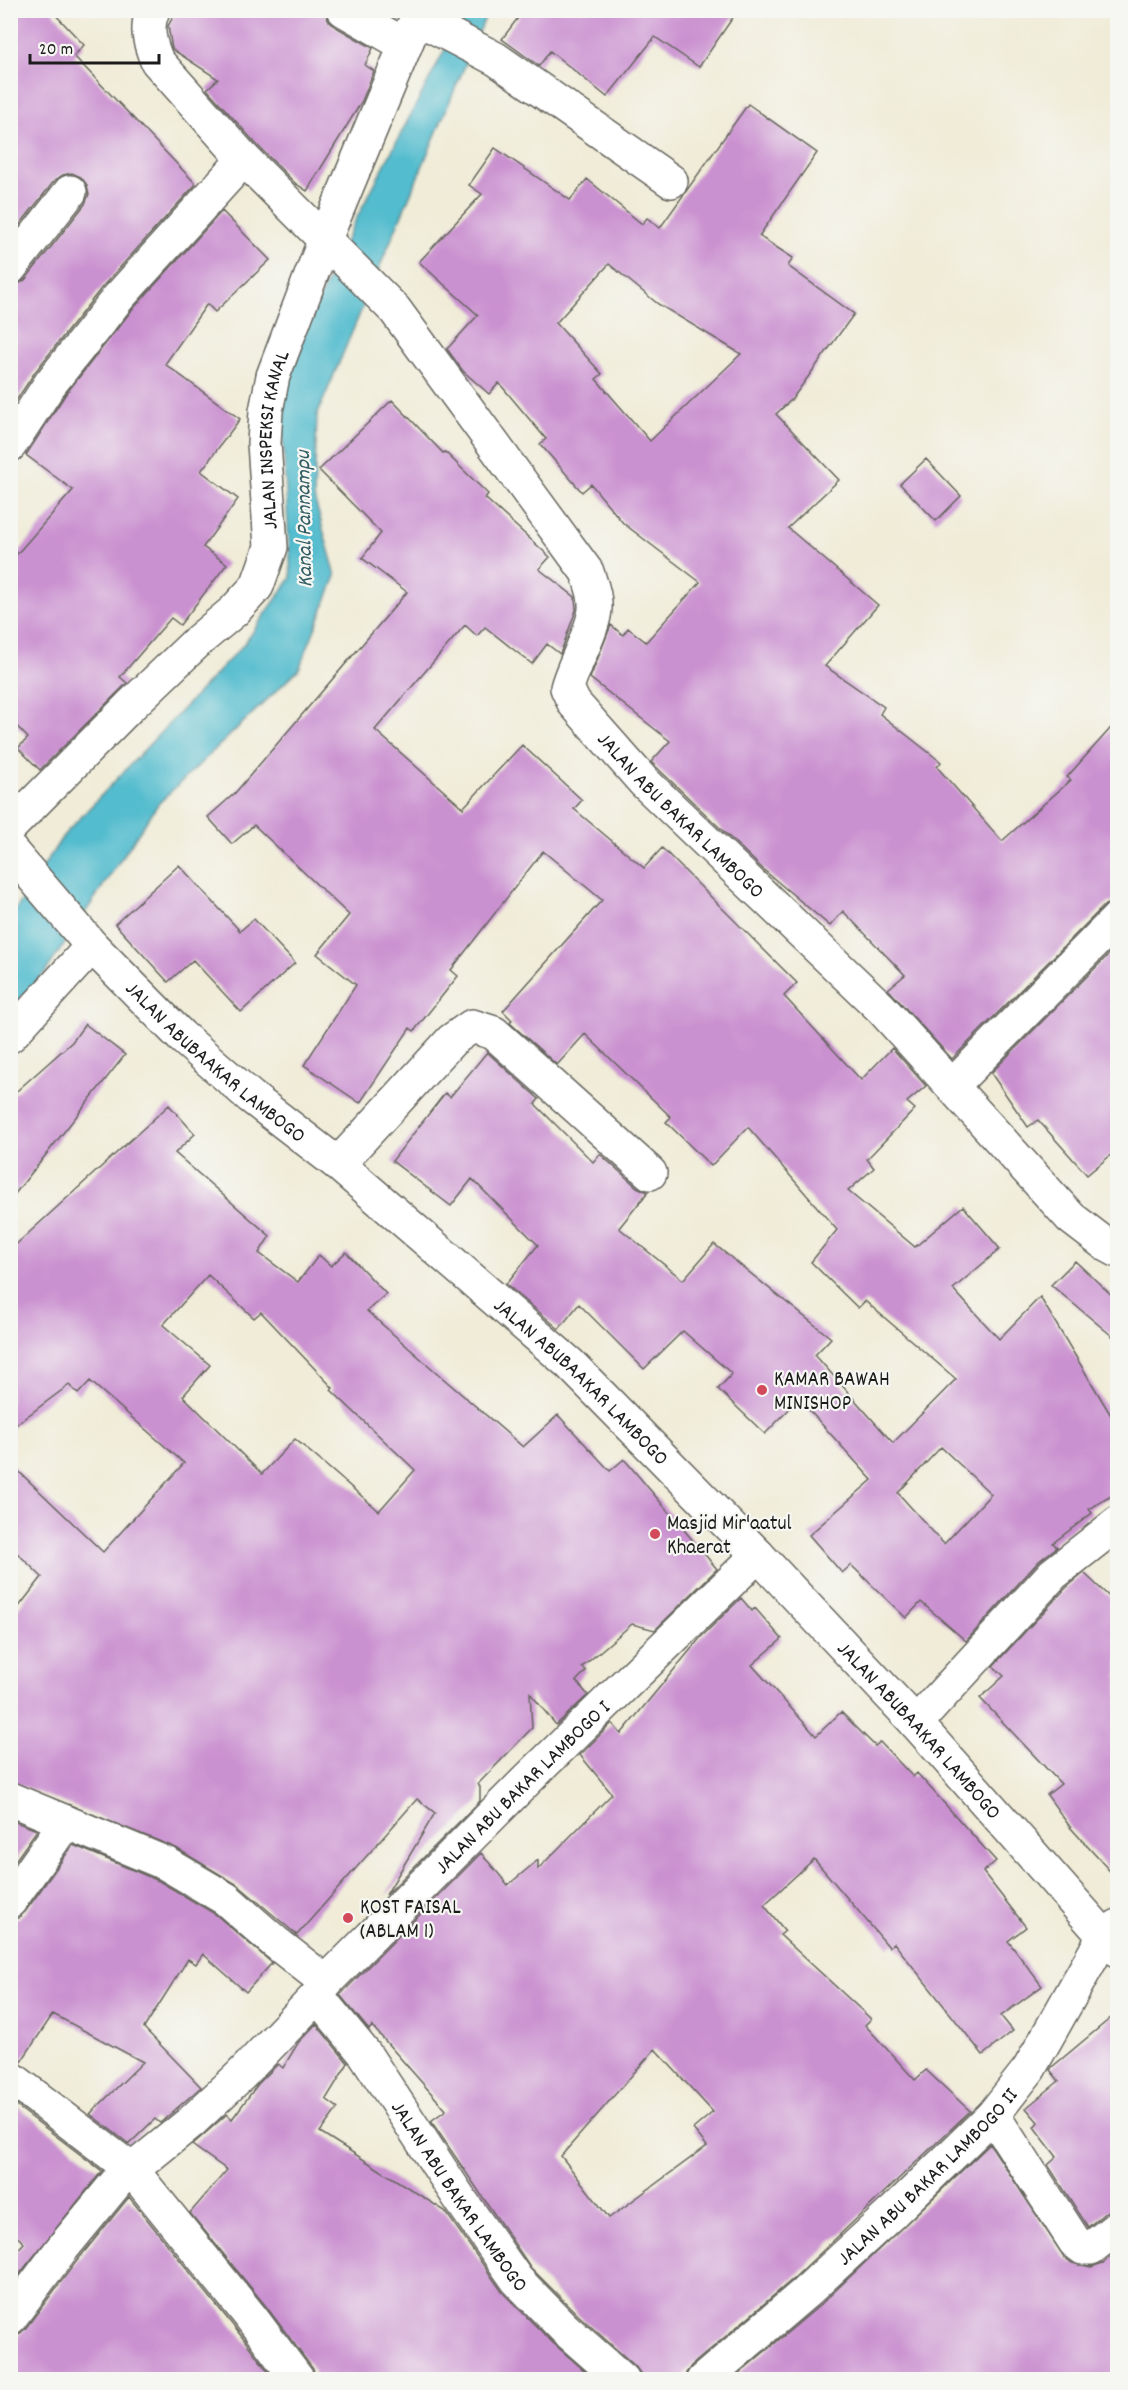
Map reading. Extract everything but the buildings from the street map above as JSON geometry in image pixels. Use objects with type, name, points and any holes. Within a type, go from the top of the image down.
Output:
[{"type":"street","name":"JALAN ABU BAKAR LAMBOGO","points":[[153,10],[150,18],[149,42],[157,61],[244,159],[395,310],[586,572],[596,605],[590,631],[572,670],[567,688],[574,703],[644,782],[881,1008],[1071,1218],[1113,1242]]},
{"type":"street","points":[[344,10],[421,26],[496,59],[671,181]]},
{"type":"street","name":"JALAN INSPEKSI KANAL","points":[[10,827],[129,707],[198,641],[234,611],[257,586],[271,547],[264,444],[266,411],[273,376],[330,246],[421,26]]},
{"type":"street","points":[[10,445],[50,384],[118,298],[244,159]]},
{"type":"street","points":[[10,268],[70,192]]},
{"type":"street","name":"JALAN ABUBAAKAR LAMBOGO","points":[[18,866],[85,939],[207,1058],[251,1097],[338,1164],[570,1364],[758,1555],[1113,1937]]},
{"type":"street","points":[[952,1086],[1118,918]]},
{"type":"street","points":[[10,1036],[85,939]]},
{"type":"street","points":[[338,1164],[452,1040],[472,1026],[494,1033],[650,1173]]},
{"type":"street","points":[[916,1723],[1053,1574],[1118,1523]]},
{"type":"street","name":"JALAN ABU BAKAR LAMBOGO I","points":[[132,2169],[191,2122],[241,2075],[321,1989],[528,1779],[758,1555]]},
{"type":"street","name":"JALAN ABU BAKAR LAMBOGO","points":[[10,1799],[167,1863],[226,1899],[321,1989],[460,2199],[518,2280],[565,2330],[624,2379]]},
{"type":"street","points":[[10,1901],[66,1822]]},
{"type":"street","name":"JALAN ABU BAKAR LAMBOGO II","points":[[703,2379],[805,2293],[993,2115],[1029,2069],[1113,1937]]},
{"type":"street","points":[[10,2077],[132,2169],[298,2379]]},
{"type":"street","points":[[993,2115],[1075,2242],[1083,2248],[1091,2248],[1118,2227]]},
{"type":"street","points":[[10,2318],[106,2194],[132,2169]]},
{"type":"water","name":"Kanal Pannampu","points":[[465,11],[488,11],[317,415],[314,497],[336,576],[299,669],[158,804],[46,971],[11,1010],[11,917],[63,836],[245,643],[291,578],[281,406],[304,332],[353,225]]},
{"type":"place","name":"KAMAR BAWAH MINISHOP","points":[[762,1390]]},
{"type":"place","name":"Masjid Mir'aatul Khaerat","points":[[655,1534]]},
{"type":"place","name":"KOST FAISAL (ABLAM 1)","points":[[348,1918]]}]
